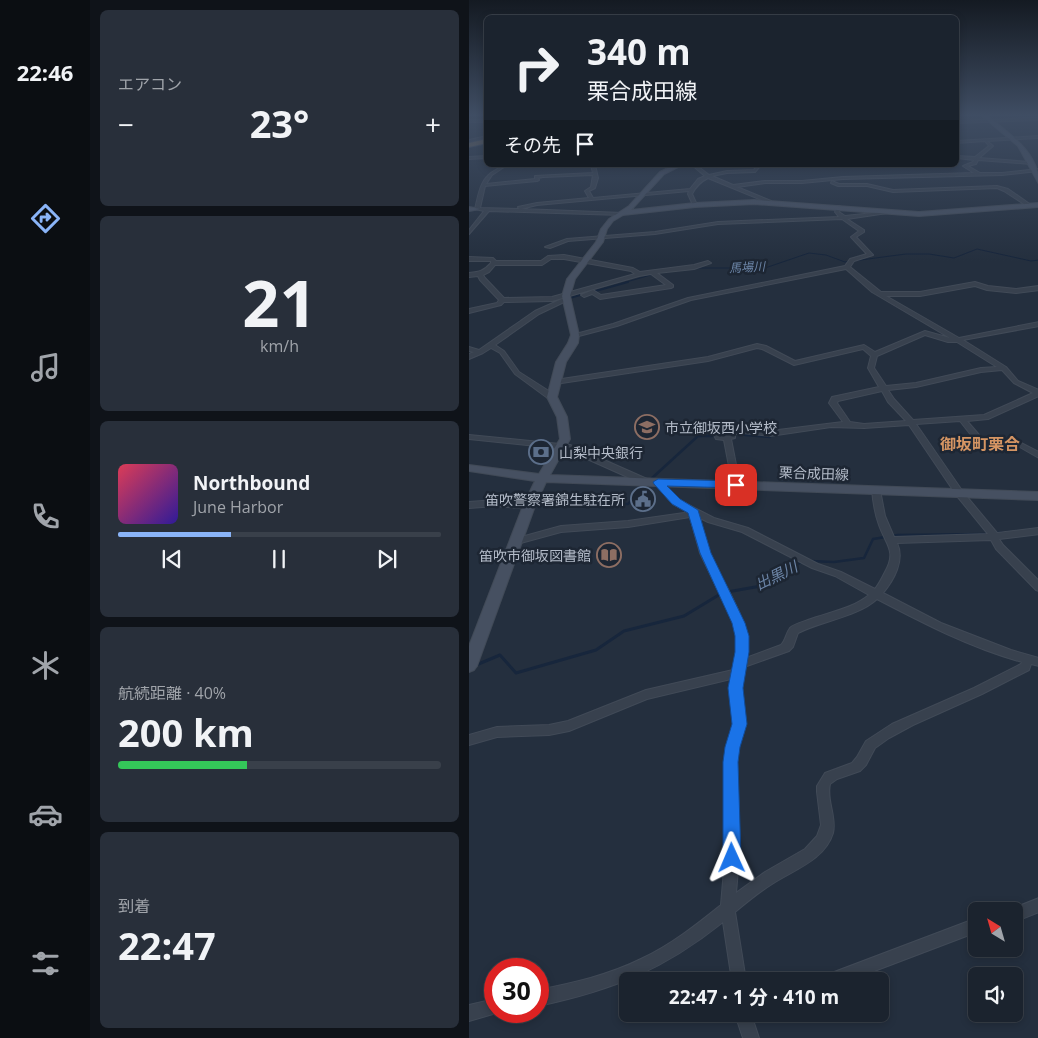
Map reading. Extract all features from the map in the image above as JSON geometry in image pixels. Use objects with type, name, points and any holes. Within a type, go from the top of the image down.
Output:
[{"type":"street","points":[[974,163],[965,166],[991,179],[997,187]]},
{"type":"street","points":[[1030,163],[1036,170],[1038,182]]},
{"type":"street","points":[[477,209],[484,185],[490,174],[499,172],[503,167]]},
{"type":"street","points":[[592,200],[587,191],[593,188],[596,174],[594,167]]},
{"type":"street","points":[[470,664],[529,506],[542,478],[565,439],[565,429],[553,397],[561,362],[573,343],[575,335],[566,298],[571,279],[602,236],[608,224],[643,195],[663,173],[675,167]]},
{"type":"street","points":[[696,167],[708,176],[769,202]]},
{"type":"street","points":[[510,210],[537,204],[691,190],[708,176],[755,171],[758,167]]},
{"type":"street","points":[[735,186],[753,183],[1036,170]]},
{"type":"street","points":[[484,185],[537,180],[536,177],[543,176],[596,174]]},
{"type":"street","points":[[830,180],[838,185],[867,185],[893,191],[997,187],[1006,190],[1029,205]]},
{"type":"street","points":[[691,190],[689,194],[695,205]]},
{"type":"street","points":[[469,209],[621,214],[695,205],[769,202],[893,212],[959,212],[1038,205]]},
{"type":"street","points":[[575,335],[615,325],[690,300],[850,263],[870,255],[853,237],[861,231],[837,212],[839,207]]},
{"type":"street","points":[[469,233],[488,210]]},
{"type":"street","points":[[547,247],[567,240],[655,233],[718,223],[843,218],[893,212]]},
{"type":"street","points":[[469,259],[493,260],[494,263],[542,263],[550,257],[564,256],[583,262],[626,268],[639,274]]},
{"type":"street","points":[[469,358],[476,351],[492,346],[522,322],[566,298],[639,274],[694,267],[708,262]]},
{"type":"street","points":[[469,275],[487,271],[494,263]]},
{"type":"street","points":[[850,263],[851,272],[880,294],[1004,368],[1016,382],[1038,393]]},
{"type":"street","points":[[469,311],[499,304],[502,300],[566,298],[593,292],[601,298],[671,286],[652,273]]},
{"type":"street","points":[[480,274],[482,279],[502,300]]},
{"type":"street","points":[[880,294],[897,292],[920,294],[975,284],[987,288],[1016,291],[1038,288]]},
{"type":"street","points":[[873,355],[925,333],[948,340],[956,340],[1038,324]]},
{"type":"street","points":[[492,346],[501,352],[517,373],[553,397]]},
{"type":"street","points":[[555,382],[708,359],[757,346],[764,347],[794,363],[864,347],[873,355]]},
{"type":"street","points":[[873,355],[871,368],[891,400],[911,422],[960,494],[993,534],[999,547],[1038,588]]},
{"type":"street","points":[[847,423],[833,403],[835,399],[885,388],[916,385],[981,370],[1004,368]]},
{"type":"street","points":[[736,485],[730,435],[740,430],[773,433],[847,423],[864,426],[985,417],[1038,393]]},
{"type":"street","points":[[961,418],[985,447],[1019,444],[1038,456]]},
{"type":"street","points":[[469,437],[562,446],[644,481]]},
{"type":"street","name":"栗合成田線","points":[[469,468],[542,478],[1038,496]]},
{"type":"street","points":[[658,482],[676,502],[711,520],[745,530],[809,562],[838,574],[937,626],[1033,661]]},
{"type":"street","points":[[469,740],[497,732],[559,729],[646,695],[738,669],[785,648],[789,644],[794,631],[800,627],[858,607],[877,595],[885,585],[896,558],[876,490]]},
{"type":"street","points":[[469,505],[496,503],[529,506]]},
{"type":"street","points":[[517,541],[561,529],[634,523],[687,515],[693,510]]},
{"type":"street","points":[[693,510],[705,553],[739,623],[742,636],[735,688],[740,724],[733,747],[731,762],[732,858],[728,909],[738,972]]},
{"type":"street","points":[[889,536],[1038,531]]},
{"type":"street","points":[[549,996],[618,978],[678,947],[763,882],[812,851],[822,841],[829,828],[823,786],[826,780],[833,775],[853,769],[861,763],[870,744],[893,729],[972,694],[1033,661]]},
{"type":"street","points":[[1023,913],[1038,905]]},
{"type":"street","points":[[853,972],[968,928]]},
{"type":"street","points":[[469,1013],[484,1010]]},
{"type":"street","points":[[746,1022],[751,1038]]},
{"type":"waterway","name":"馬場川","points":[[694,268],[765,268],[809,253],[826,255],[845,262],[906,254],[929,254],[954,258],[977,249],[1031,261],[1039,260]]},
{"type":"waterway","name":"馬場川","points":[[623,283],[661,272]]},
{"type":"waterway","name":"馬場川","points":[[592,292],[628,282]]},
{"type":"waterway","name":"馬場川","points":[[556,302],[587,293]]},
{"type":"waterway","name":"馬場川","points":[[511,328],[520,321]]},
{"type":"waterway","points":[[745,435],[770,437]]},
{"type":"waterway","points":[[651,479],[698,436],[712,436]]},
{"type":"waterway","points":[[540,499],[547,498],[567,503],[628,504],[644,487]]},
{"type":"waterway","points":[[508,501],[524,501]]},
{"type":"waterway","name":"出黒川","points":[[995,533],[1009,532]]},
{"type":"waterway","name":"出黒川","points":[[810,561],[834,562],[864,558],[873,539],[898,535],[990,534]]},
{"type":"waterway","name":"出黒川","points":[[799,563],[804,562]]},
{"type":"waterway","name":"出黒川","points":[[727,592],[761,586],[791,565],[799,563]]},
{"type":"waterway","name":"出黒川","points":[[794,564],[799,563]]},
{"type":"waterway","name":"出黒川","points":[[469,668],[500,655],[516,673],[596,650],[624,631],[684,616],[722,593]]},
{"type":"place","name":"市立御坂西小学校","points":[[647,427]]},
{"type":"place","name":"山梨中央銀行","points":[[541,452]]},
{"type":"place","name":"笛吹警察署錦生駐在所","points":[[643,499]]},
{"type":"place","name":"笛吹市御坂図書館","points":[[609,555]]},
{"type":"district","name":"御坂町栗合","points":[[980,444]]},
{"type":"route","points":[[732,858],[731,762],[735,738],[740,724],[735,688],[743,645],[742,636],[739,623],[705,553],[693,510],[676,502],[658,482],[736,485]]}]
